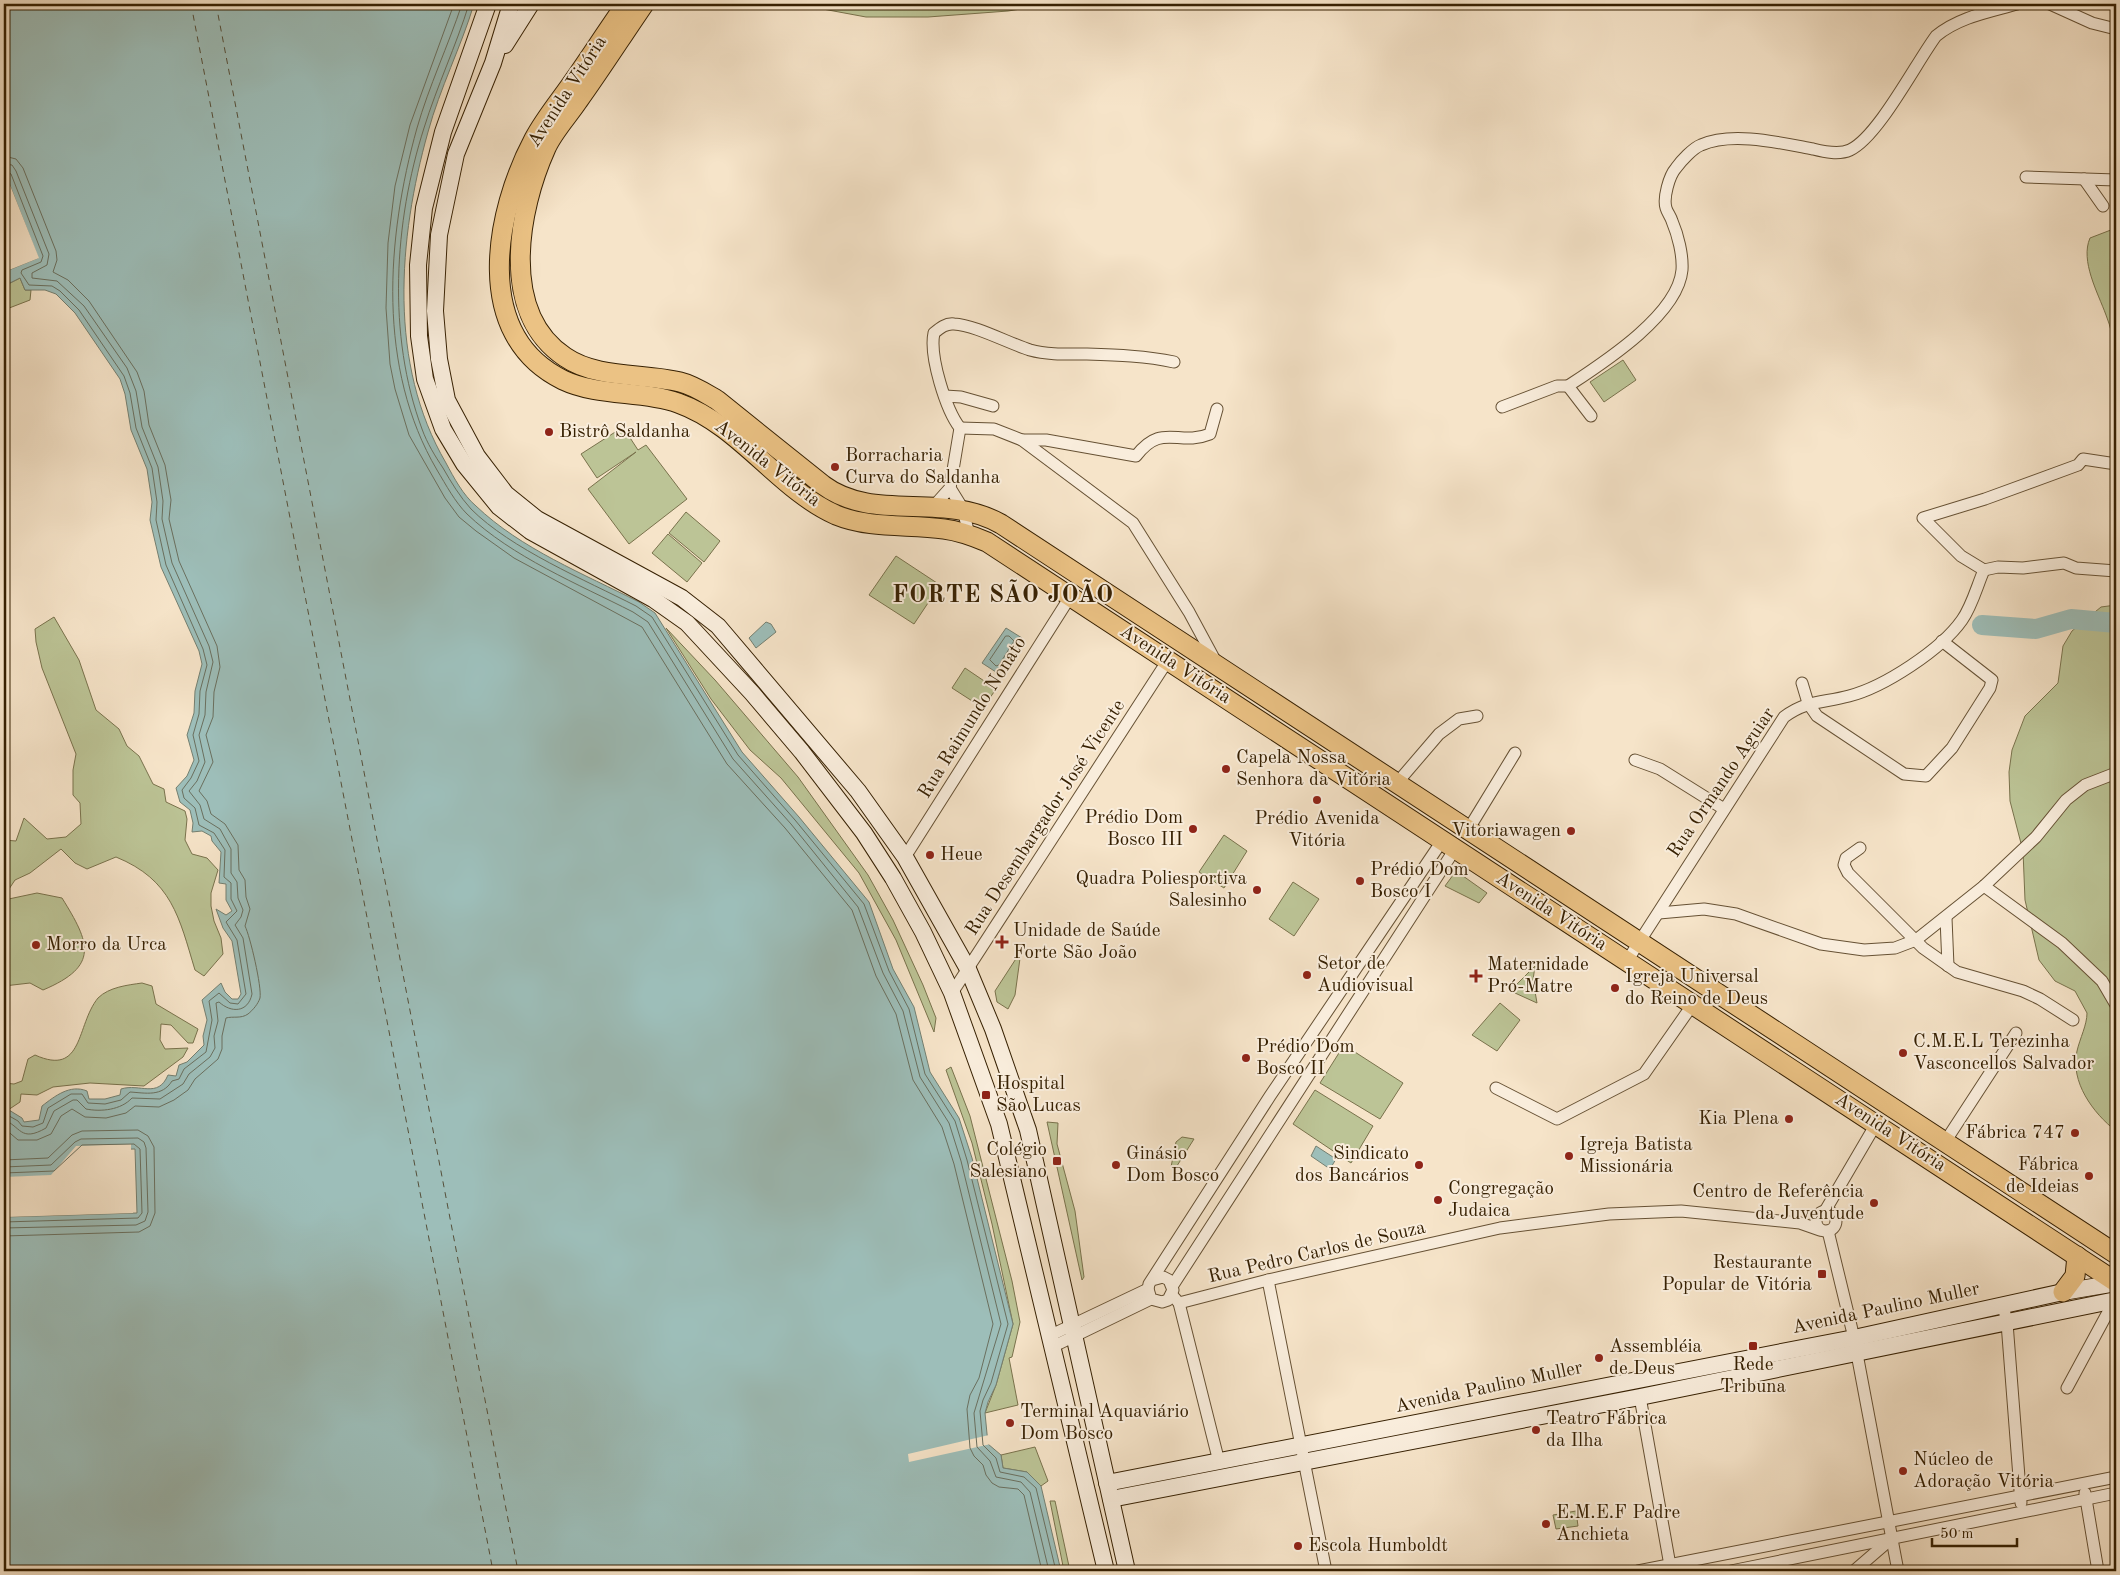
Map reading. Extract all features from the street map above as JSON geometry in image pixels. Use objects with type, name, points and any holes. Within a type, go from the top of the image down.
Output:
[{"type":"main road","points":[[488,4],[443,132],[424,208],[418,265],[419,336],[425,379],[443,429],[464,464],[499,507],[530,531],[653,599],[687,623],[752,693],[802,752],[864,833],[923,932],[952,993],[999,1124],[1106,1571]]},
{"type":"main road","points":[[512,4],[492,63],[456,154],[439,234],[435,311],[438,359],[447,400],[477,456],[506,494],[536,519],[682,598],[718,626],[858,791],[906,857],[968,969],[993,1029],[1028,1130],[1126,1571]]},
{"type":"main road","points":[[492,63],[531,4]]},
{"type":"main road","name":"Avenida Vitória","points":[[626,4],[535,137],[513,186],[501,240],[499,273],[504,309],[515,335],[527,352],[542,366],[563,380],[587,388],[658,397],[692,408],[733,436],[814,502],[836,515],[861,522],[939,528],[969,535],[987,542],[2077,1256],[2116,1291]]},
{"type":"main road","name":"Avenida Vitória","points":[[644,4],[546,147],[531,188],[523,218],[520,248],[521,274],[528,312],[537,328],[555,349],[575,363],[611,372],[662,378],[698,389],[717,400],[823,485],[842,496],[869,504],[963,509],[980,514],[1001,524],[2116,1254]]},
{"type":"main road","points":[[1449,845],[1462,826]]},
{"type":"main road","points":[[2063,1292],[2075,1276],[2077,1256]]},
{"type":"main road","name":"Avenida Paulino Muller","points":[[1109,1491],[1303,1454],[1640,1397],[1747,1375],[2003,1305],[2063,1292],[2116,1291]]},
{"type":"main road","name":"Avenida Paulino Muller","points":[[1109,1491],[1219,1462],[1303,1454],[1744,1358],[1855,1345],[2007,1323],[2116,1291]]},
{"type":"main road","points":[[1744,1358],[1747,1375]]},
{"type":"main road","points":[[1694,1368],[1694,1386]]},
{"type":"main road","points":[[1093,1514],[1109,1491]]},
{"type":"street","points":[[1502,407],[1557,386],[1568,386],[1610,358],[1656,318],[1678,286],[1682,269],[1680,247],[1666,207],[1666,194],[1676,168],[1700,145],[1744,139],[1761,140],[1832,153],[1848,151],[1868,136],[1936,36],[1952,24],[1967,18],[2017,4]]},
{"type":"street","points":[[2050,4],[2092,23],[2116,29]]},
{"type":"street","points":[[2026,177],[2116,180]]},
{"type":"street","points":[[2084,179],[2103,206]]},
{"type":"street","points":[[1174,362],[1147,356],[1038,352],[953,324],[942,326],[934,333],[934,353],[945,396],[955,422],[960,428],[994,430],[1022,440],[1133,523],[1190,612],[1219,666]]},
{"type":"street","points":[[1568,386],[1591,416]]},
{"type":"street","points":[[945,396],[961,397],[993,406]]},
{"type":"street","points":[[1022,440],[1046,440],[1136,456],[1146,443],[1161,437],[1201,438],[1210,434],[1217,409]]},
{"type":"street","points":[[934,507],[950,488],[960,428]]},
{"type":"street","points":[[1044,457],[1046,440]]},
{"type":"street","points":[[2116,464],[2083,460],[2078,465],[2031,483],[1923,518],[1961,556],[1984,570],[1998,567],[2023,568],[2064,563],[2076,568],[2116,571]]},
{"type":"street","points":[[950,488],[963,509],[969,535]]},
{"type":"street","name":"Rua Ormando Aguiar","points":[[1627,962],[1784,717],[1808,703],[1848,697],[1870,689],[1901,673],[1942,641],[1963,619],[1984,570]]},
{"type":"street","name":"Rua Raimundo Nonato","points":[[906,857],[1070,597]]},
{"type":"street","points":[[1802,683],[1808,703],[1818,716],[1904,774],[1920,777],[1931,773],[1952,748],[1990,688],[1992,680],[1942,641]]},
{"type":"street","name":"Rua Desembargador José Vicente","points":[[952,993],[1168,660]]},
{"type":"street","points":[[1397,783],[1439,734],[1459,719],[1477,716]]},
{"type":"street","points":[[1462,826],[1515,753]]},
{"type":"street","points":[[1635,760],[1660,769],[1724,809]]},
{"type":"street","points":[[1659,913],[1704,908],[1736,914],[1821,944],[1864,950],[1895,948],[1916,940],[1984,886],[2036,837],[2066,800],[2085,785],[2116,773]]},
{"type":"street","points":[[1150,1289],[1270,1096],[1449,845]]},
{"type":"street","points":[[1175,1294],[1449,845]]},
{"type":"street","points":[[1860,848],[1846,858],[1844,865],[1848,873],[1916,940],[1948,966],[1970,978],[2023,991],[2040,999],[2073,1020]]},
{"type":"street","points":[[1984,886],[2062,943],[2102,981],[2116,1005]]},
{"type":"street","points":[[1946,918],[1948,966]]},
{"type":"street","points":[[1496,1088],[1556,1119],[1644,1074],[1692,1004]]},
{"type":"street","points":[[1945,1142],[2016,1033]]},
{"type":"street","points":[[1876,1124],[1816,1223],[1824,1231],[1855,1345],[1898,1571]]},
{"type":"street","name":"Rua Pedro Carlos de Souza","points":[[1150,1289],[1162,1302],[1175,1294],[1268,1280],[1500,1228],[1608,1214],[1682,1211],[1800,1223],[1824,1231]]},
{"type":"street","points":[[1821,1214],[1833,1214],[1836,1222],[1824,1231]]},
{"type":"street","name":"Rua Pedro Carlos de Souza","points":[[1800,1223],[1821,1214]]},
{"type":"street","points":[[1050,1342],[1150,1289],[1163,1277],[1175,1294],[1219,1462]]},
{"type":"street","points":[[1268,1280],[1326,1571]]},
{"type":"street","points":[[2067,1388],[2116,1291]]},
{"type":"street","points":[[2003,1305],[2007,1323],[2020,1496],[2023,1512]]},
{"type":"street","points":[[1640,1397],[1671,1568]]},
{"type":"street","points":[[1638,1571],[1671,1568],[2116,1477]]},
{"type":"street","points":[[2083,1484],[2098,1571]]},
{"type":"street","points":[[1731,1571],[2116,1493]]},
{"type":"street","points":[[1854,1571],[1892,1538]]},
{"type":"green space","points":[[811,4],[1052,4],[1008,11],[928,17],[866,17],[812,7]]},
{"type":"green space","points":[[2116,228],[2116,352],[2108,320],[2091,277],[2087,247],[2090,238]]},
{"type":"green space","points":[[20,278],[25,290],[31,290],[30,300],[4,310],[4,286]]},
{"type":"green space","points":[[1623,360],[1636,380],[1604,402],[1590,382]]},
{"type":"green space","points":[[623,427],[638,450],[646,445],[687,499],[629,544],[588,489],[636,452],[597,478],[581,454]]},
{"type":"green space","points":[[686,512],[720,541],[704,562],[669,533]]},
{"type":"green space","points":[[668,534],[702,563],[687,582],[652,553]]},
{"type":"green space","points":[[896,556],[940,585],[914,624],[869,595]]},
{"type":"green space","points":[[2116,605],[2116,1131],[2099,1115],[2085,1096],[2077,1074],[2077,1051],[2085,1027],[2087,1013],[2075,991],[2055,981],[2039,960],[2025,900],[2023,851],[2010,801],[2009,772],[2012,750],[2025,716],[2058,683],[2063,646],[2072,631],[2101,607]]},
{"type":"green space","points":[[54,617],[79,660],[96,710],[119,729],[127,746],[139,756],[153,784],[164,789],[166,802],[185,811],[187,819],[185,840],[192,854],[207,858],[218,870],[211,893],[211,906],[214,921],[221,938],[223,954],[204,976],[195,970],[178,917],[161,889],[150,877],[135,866],[116,857],[87,869],[75,863],[61,849],[30,873],[15,880],[9,889],[4,890],[4,840],[16,841],[24,818],[47,839],[66,837],[81,824],[80,803],[73,795],[73,770],[76,754],[42,668],[36,642],[35,629]]},
{"type":"green space","points":[[666,628],[715,680],[798,777],[868,875],[893,920],[923,985],[936,1018],[934,1032],[896,940],[859,873],[781,778],[750,750],[711,699]]},
{"type":"green space","points":[[965,668],[996,689],[983,708],[952,688]]},
{"type":"green space","points":[[1224,835],[1247,851],[1224,888],[1199,872]]},
{"type":"green space","points":[[1456,871],[1487,893],[1479,903],[1445,886]]},
{"type":"green space","points":[[1293,882],[1319,899],[1294,936],[1269,919]]},
{"type":"green space","points":[[37,893],[62,898],[79,928],[83,941],[84,952],[81,962],[74,972],[43,990],[30,983],[4,986],[4,900]]},
{"type":"green space","points":[[1021,951],[1015,995],[1008,1009],[997,1002],[995,991]]},
{"type":"green space","points":[[1535,966],[1533,980],[1537,1003],[1515,993],[1517,984]]},
{"type":"green space","points":[[142,983],[152,986],[156,1004],[198,1029],[193,1043],[188,1043],[171,1025],[161,1024],[160,1040],[165,1049],[188,1048],[183,1057],[144,1086],[90,1083],[53,1087],[37,1095],[21,1094],[20,1102],[8,1110],[4,1107],[4,1083],[14,1084],[22,1081],[28,1059],[35,1055],[51,1060],[62,1059],[71,1054],[77,1045],[91,1009],[102,994],[113,989]]},
{"type":"green space","points":[[1500,1003],[1520,1020],[1497,1051],[1472,1035]]},
{"type":"green space","points":[[1344,1045],[1403,1083],[1380,1119],[1320,1083]]},
{"type":"green space","points":[[951,1067],[970,1116],[1012,1281],[1020,1322],[1012,1357],[1009,1358],[1018,1405],[985,1413],[996,1385],[1013,1324],[992,1224],[972,1143],[946,1070]]},
{"type":"green space","points":[[1315,1090],[1373,1126],[1351,1163],[1293,1124]]},
{"type":"green space","points":[[1047,1122],[1058,1123],[1057,1144],[1075,1211],[1084,1277],[1082,1280]]},
{"type":"green space","points":[[1182,1137],[1194,1139],[1175,1169],[1171,1167],[1176,1142]]},
{"type":"green space","points":[[1035,1447],[1048,1481],[1041,1486],[1027,1472],[1003,1468],[1001,1455]]},
{"type":"green space","points":[[1050,1501],[1055,1501],[1070,1571],[1064,1571]]},
{"type":"green space","points":[[1576,1511],[1578,1526],[1556,1529],[1553,1515]]},
{"type":"water","points":[[4,4],[474,4],[438,99],[428,132],[410,215],[405,258],[404,300],[407,343],[414,385],[427,425],[463,492],[471,502],[494,521],[554,560],[639,602],[655,613],[742,752],[799,817],[869,902],[893,969],[914,1007],[930,1072],[959,1118],[972,1158],[1013,1324],[996,1385],[985,1413],[988,1444],[1001,1455],[1003,1468],[1027,1472],[1041,1486],[1061,1571],[4,1571],[4,1217],[137,1213],[135,1149],[83,1150],[56,1176],[4,1178],[4,1107],[22,1118],[24,1122],[39,1120],[42,1106],[57,1095],[69,1090],[81,1089],[87,1091],[89,1099],[105,1099],[120,1095],[121,1089],[148,1089],[159,1086],[168,1075],[176,1076],[179,1065],[187,1062],[204,1045],[203,1036],[207,1020],[202,1000],[221,983],[225,992],[232,999],[238,999],[241,994],[232,941],[223,928],[216,909],[226,915],[232,911],[226,900],[226,884],[219,883],[221,852],[212,841],[211,836],[202,831],[192,832],[193,823],[190,810],[180,802],[176,788],[187,776],[194,760],[187,735],[194,713],[195,691],[202,664],[199,651],[161,567],[150,520],[152,502],[147,469],[131,430],[125,394],[120,379],[75,313],[56,294],[45,290],[25,290],[20,278],[4,286],[4,272],[38,258],[4,170]]},
{"type":"water","points":[[766,622],[771,624],[776,632],[756,648],[749,638]]},
{"type":"water","points":[[1006,628],[1022,638],[999,674],[982,663]]},
{"type":"water","points":[[1316,1146],[1336,1159],[1330,1169],[1311,1156]]},
{"type":"pier","points":[[4,170],[39,258],[4,272],[4,269],[35,257],[4,176]]},
{"type":"pier","points":[[131,1144],[131,1151],[84,1153],[57,1179],[4,1181],[4,1177],[51,1175],[76,1146]]},
{"type":"pier","points":[[133,1211],[133,1213],[4,1217],[4,1214]]},
{"type":"pier","points":[[989,1435],[991,1444],[909,1462],[908,1454]]},
{"type":"waterway","points":[[1982,625],[2036,629],[2071,619],[2116,623]]},
{"type":"ferry route","points":[[191,4],[493,1571]]},
{"type":"ferry route","points":[[216,4],[518,1571]]},
{"type":"place","name":"Bistrô Saldanha","points":[[549,432]]},
{"type":"place","name":"Borracharia Curva do Saldanha","points":[[835,467]]},
{"type":"place","name":"Capela Nossa Senhora da Vitória","points":[[1226,769]]},
{"type":"place","name":"Prédio Avenida Vitória","points":[[1317,800]]},
{"type":"place","name":"Prédio Dom Bosco III","points":[[1193,829]]},
{"type":"place","name":"Vitoriawagen","points":[[1571,831]]},
{"type":"place","name":"Heue","points":[[930,855]]},
{"type":"place","name":"Prédio Dom Bosco I","points":[[1360,881]]},
{"type":"place","name":"Quadra Poliesportiva Salesinho","points":[[1257,890]]},
{"type":"place","name":"Unidade de Saúde Forte São João","points":[[1002,942]]},
{"type":"place","name":"Morro da Urca","points":[[36,945]]},
{"type":"place","name":"Setor de Audiovisual","points":[[1307,975]]},
{"type":"place","name":"Maternidade Pró-Matre","points":[[1476,976]]},
{"type":"place","name":"Igreja Universal do Reino de Deus","points":[[1615,988]]},
{"type":"place","name":"C.M.E.L Terezinha Vasconcellos Salvador","points":[[1903,1053]]},
{"type":"place","name":"Prédio Dom Bosco II","points":[[1246,1058]]},
{"type":"place","name":"Hospital São Lucas","points":[[986,1095]]},
{"type":"place","name":"Kia Plena","points":[[1789,1119]]},
{"type":"place","name":"Fábrica 747","points":[[2075,1133]]},
{"type":"place","name":"Igreja Batista Missionária","points":[[1569,1156]]},
{"type":"place","name":"Colégio Salesiano","points":[[1057,1161]]},
{"type":"place","name":"Ginásio Dom Bosco","points":[[1116,1165]]},
{"type":"place","name":"Sindicato dos Bancários","points":[[1419,1165]]},
{"type":"place","name":"Fábrica de Ideias","points":[[2089,1176]]},
{"type":"place","name":"Congregação Judaica","points":[[1438,1200]]},
{"type":"place","name":"Centro de Referência da Juventude","points":[[1874,1203]]},
{"type":"place","name":"Restaurante Popular de Vitória","points":[[1822,1274]]},
{"type":"place","name":"Rede Tribuna","points":[[1753,1346]]},
{"type":"place","name":"Assembléia de Deus","points":[[1599,1358]]},
{"type":"place","name":"Terminal Aquaviário Dom Bosco","points":[[1010,1423]]},
{"type":"place","name":"Teatro Fábrica da Ilha","points":[[1536,1430]]},
{"type":"place","name":"Núcleo de Adoração Vitória","points":[[1903,1471]]},
{"type":"place","name":"E.M.E.F Padre Anchieta","points":[[1546,1524]]},
{"type":"place","name":"Escola Humboldt","points":[[1298,1546]]},
{"type":"district","name":"FORTE SÃO JOÃO","points":[[1003,596]]}]
